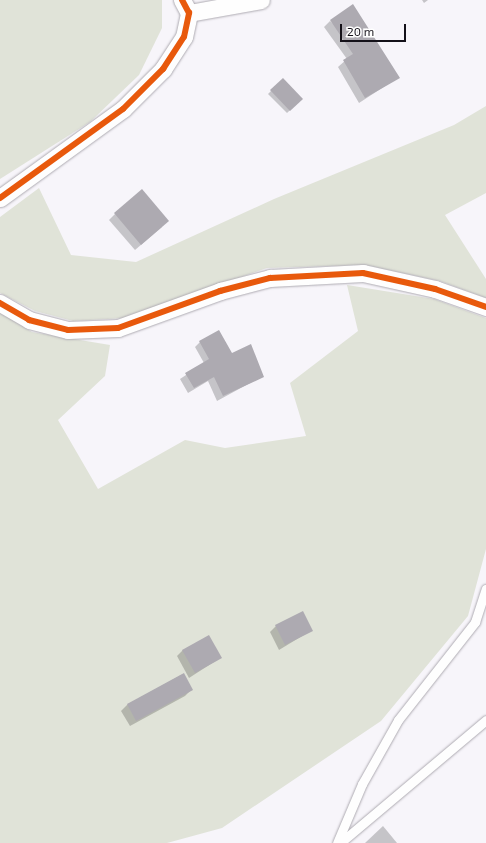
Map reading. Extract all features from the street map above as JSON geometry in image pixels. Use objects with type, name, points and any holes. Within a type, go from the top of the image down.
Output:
[{"type":"street","points":[[0,198],[123,109],[163,70],[184,37],[186,6],[261,0]]},
{"type":"street","points":[[0,303],[28,320],[68,330],[118,328],[220,291],[270,278],[363,273],[435,289],[486,307]]},
{"type":"lane","points":[[339,843],[362,784],[398,720],[475,622],[486,589]]},
{"type":"lane","points":[[339,843],[486,720]]},
{"type":"shaded area","points":[[0,0],[162,0],[162,28],[139,75],[90,122],[0,179]]},
{"type":"shaded area","points":[[486,106],[486,193],[445,215],[486,279],[486,298],[440,281],[365,265],[267,268],[125,318],[73,321],[35,311],[0,293],[0,217],[39,188],[71,255],[136,262],[274,199],[454,125]]},
{"type":"shaded area","points":[[347,285],[434,299],[486,318],[486,549],[468,616],[381,721],[222,828],[167,843],[0,843],[0,312],[32,332],[110,345],[105,376],[58,420],[98,489],[185,440],[225,448],[306,436],[290,383],[358,331]]},
{"type":"building","points":[[353,4],[400,78],[365,98],[343,60],[353,54],[330,20]]},
{"type":"building","points":[[283,78],[303,99],[290,111],[270,90]]},
{"type":"building","points":[[142,189],[169,221],[141,245],[114,213]]},
{"type":"building","points":[[219,330],[232,353],[251,344],[264,377],[223,396],[214,377],[194,388],[185,373],[209,359],[199,341]]},
{"type":"building","points":[[303,611],[313,631],[285,645],[275,625]]},
{"type":"building","points":[[209,635],[222,658],[195,673],[182,650]]},
{"type":"building","points":[[184,673],[193,690],[136,721],[127,704]]},
{"type":"cycle path","points":[[0,198],[123,109],[163,69],[184,37],[189,13],[182,0]]},
{"type":"cycle path","points":[[0,303],[29,320],[68,330],[118,328],[220,291],[270,278],[363,273],[435,289],[486,307]]}]
